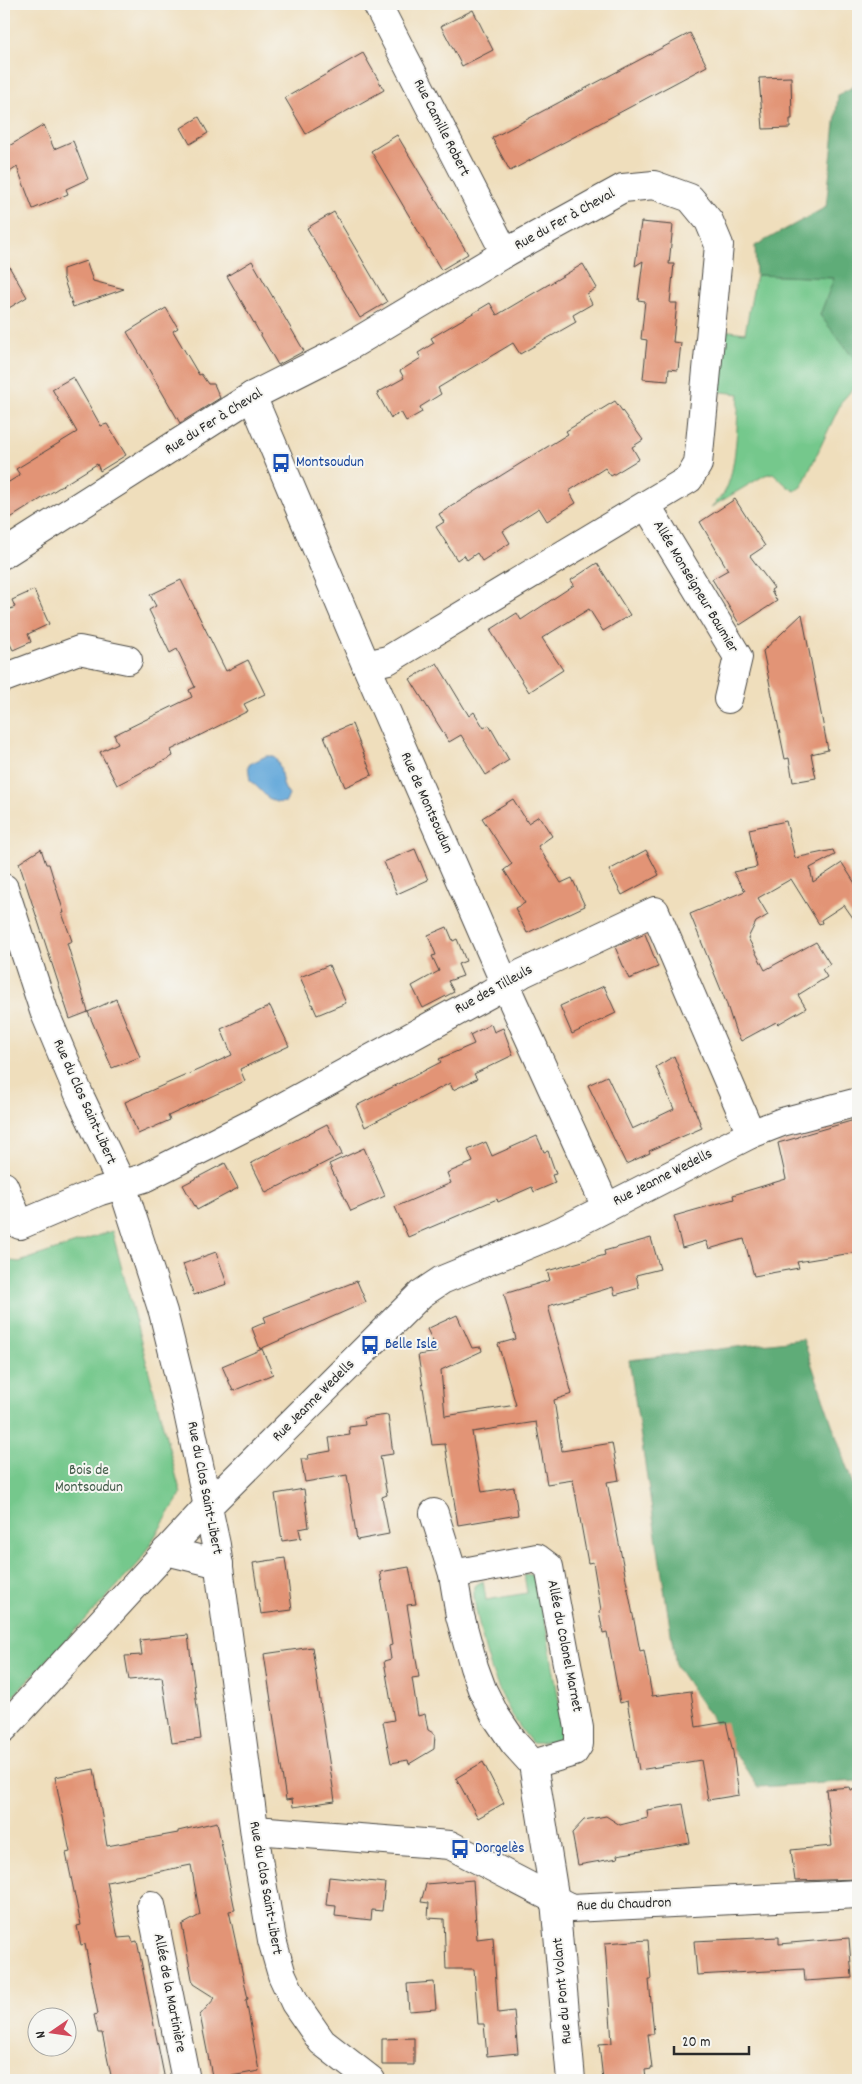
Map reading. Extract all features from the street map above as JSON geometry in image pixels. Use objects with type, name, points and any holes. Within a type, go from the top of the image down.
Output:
[{"type":"street","name":"Rue Camille Robert","points":[[377,4],[505,253]]},
{"type":"street","name":"Rue du Fer à Cheval","points":[[4,554],[252,396],[343,350],[505,253],[623,188],[654,186],[690,198],[709,220],[719,245],[698,464],[689,479],[388,660],[366,665]]},
{"type":"street","name":"Rue de Montsoudun","points":[[252,396],[366,665],[606,1207]]},
{"type":"street","name":"Allée Monseigneur Baumier","points":[[647,506],[738,657],[728,699]]},
{"type":"street","points":[[4,678],[79,650],[128,660]]},
{"type":"street","name":"Rue du Clos Saint-Libert","points":[[4,888],[44,1011],[81,1099],[122,1185],[163,1312],[209,1505],[272,1940],[282,1975],[295,2003],[322,2042],[357,2076]]},
{"type":"street","name":"Rue des Tilleuls","points":[[4,1186],[20,1225],[100,1191],[144,1178],[255,1122],[523,973],[654,911],[751,1134]]},
{"type":"street","name":"Rue Jeanne Wedells","points":[[4,1728],[209,1505],[421,1294],[442,1280],[561,1231],[751,1134],[782,1122],[858,1102]]},
{"type":"street","points":[[434,1513],[453,1574],[460,1616],[482,1689],[495,1715],[514,1743],[534,1764],[555,1901]]},
{"type":"street","points":[[166,1552],[219,1564]]},
{"type":"street","name":"Allée du Colonel Marnet","points":[[453,1574],[537,1558],[549,1567],[580,1728],[579,1744],[574,1752],[534,1764]]},
{"type":"street","name":"Rue du Chaudron","points":[[255,1830],[450,1845],[571,1908],[602,1908],[858,1894]]},
{"type":"street","name":"Rue du Pont Volant","points":[[555,1901],[571,2080]]},
{"type":"street","name":"Allée de la Martinière","points":[[151,1905],[186,2080]]},
{"type":"green space","points":[[858,84],[858,359],[855,360],[820,315],[834,278],[756,275],[755,246],[826,207],[838,95]]},
{"type":"green space","points":[[756,275],[835,278],[820,315],[855,359],[858,359],[858,383],[842,401],[802,486],[795,491],[773,473],[765,475],[711,507],[724,493],[728,484],[732,472],[737,431],[739,394],[714,391],[722,330],[745,333]]},
{"type":"green space","name":"Bois de Montsoudun","points":[[112,1231],[181,1494],[138,1564],[4,1706],[4,1260],[19,1262]]},
{"type":"green space","points":[[803,1339],[858,1500],[858,1781],[758,1787],[676,1666],[629,1360]]},
{"type":"green space","points":[[524,1574],[532,1575],[538,1581],[565,1735],[558,1740],[545,1743],[532,1743],[513,1717],[499,1689],[488,1659],[475,1602],[474,1586],[483,1581],[486,1600],[527,1593]]},
{"type":"water","points":[[266,756],[273,756],[277,761],[283,785],[289,795],[286,802],[275,802],[250,781],[248,765]]},
{"type":"building","points":[[473,10],[493,50],[462,66],[441,26]]},
{"type":"building","points":[[690,33],[707,66],[510,171],[492,138]]},
{"type":"building","points":[[363,53],[384,90],[306,134],[285,98]]},
{"type":"building","points":[[791,77],[792,119],[790,119],[790,128],[763,129],[759,78]]},
{"type":"building","points":[[199,117],[208,133],[190,144],[181,128]]},
{"type":"building","points":[[44,125],[54,149],[73,141],[88,179],[66,189],[68,194],[33,209],[17,167],[4,176],[4,149]]},
{"type":"building","points":[[397,135],[468,254],[441,270],[371,151]]},
{"type":"building","points":[[334,212],[387,302],[360,318],[307,228]]},
{"type":"building","points":[[641,222],[673,225],[669,264],[674,264],[670,303],[677,303],[673,342],[681,343],[678,370],[669,369],[668,381],[643,379],[647,340],[641,339],[645,301],[638,300],[643,261],[635,266]]},
{"type":"building","points":[[4,258],[27,297],[4,311]]},
{"type":"building","points":[[86,261],[93,281],[124,289],[73,307],[63,277],[63,269]]},
{"type":"building","points":[[252,261],[304,351],[278,365],[227,276]]},
{"type":"building","points":[[583,264],[597,288],[587,294],[592,304],[573,315],[576,322],[520,354],[513,343],[438,388],[441,394],[420,407],[422,412],[406,421],[401,412],[391,418],[377,393],[404,378],[400,371],[421,358],[418,353],[434,343],[431,338],[490,303],[497,315]]},
{"type":"building","points":[[166,308],[178,328],[173,331],[199,375],[201,374],[208,384],[214,384],[220,398],[180,423],[127,332]]},
{"type":"building","points":[[73,377],[101,426],[107,424],[126,455],[100,471],[97,464],[4,522],[4,485],[20,475],[16,469],[77,432],[52,389]]},
{"type":"building","points":[[615,401],[643,440],[632,447],[639,459],[611,476],[605,468],[569,491],[576,503],[547,521],[539,508],[503,531],[510,543],[482,561],[477,553],[467,560],[464,555],[457,560],[436,527],[444,522],[439,514],[568,434],[566,431]]},
{"type":"building","points":[[735,499],[765,546],[750,556],[774,588],[771,590],[777,601],[740,625],[712,579],[728,570],[700,522]]},
{"type":"building","points":[[597,563],[630,615],[603,631],[589,609],[542,638],[563,670],[529,692],[490,630],[517,613],[521,620],[574,585],[571,580]]},
{"type":"building","points":[[181,580],[226,671],[248,660],[265,694],[244,704],[248,711],[171,750],[173,756],[117,785],[100,752],[118,743],[114,735],[192,697],[189,690],[195,687],[177,649],[170,653],[149,610],[156,606],[150,595]]},
{"type":"building","points":[[34,590],[49,624],[28,634],[31,642],[13,650],[4,632],[4,612],[15,607],[12,600]]},
{"type":"building","points":[[802,614],[828,750],[811,754],[816,778],[793,782],[789,758],[785,759],[763,651]]},
{"type":"building","points":[[437,663],[469,716],[474,712],[484,728],[489,725],[509,760],[486,775],[461,735],[449,742],[410,679]]},
{"type":"building","points":[[352,724],[372,775],[345,787],[324,736]]},
{"type":"building","points":[[513,799],[528,823],[539,816],[552,836],[538,846],[561,883],[572,878],[585,906],[527,933],[515,908],[525,903],[504,870],[512,864],[482,818]]},
{"type":"building","points":[[786,821],[795,858],[833,850],[835,855],[810,868],[813,882],[842,863],[858,888],[858,925],[844,905],[821,920],[822,923],[819,924],[791,879],[758,898],[768,915],[756,922],[748,938],[765,970],[816,942],[830,964],[822,969],[827,977],[798,995],[806,1008],[778,1024],[776,1022],[741,1041],[690,914],[745,891],[733,872],[757,867],[749,829]]},
{"type":"building","points":[[41,849],[46,864],[49,864],[64,913],[62,913],[72,941],[67,943],[88,1012],[70,1019],[19,863]]},
{"type":"building","points":[[415,849],[428,880],[397,894],[384,862]]},
{"type":"building","points":[[646,850],[659,875],[622,895],[609,870]]},
{"type":"building","points":[[447,927],[453,941],[457,939],[466,961],[458,964],[463,976],[448,981],[454,992],[423,1008],[412,986],[439,971],[432,956],[436,955],[428,935]]},
{"type":"building","points":[[645,934],[658,967],[629,979],[615,947]]},
{"type":"building","points":[[329,965],[346,1003],[317,1015],[300,977]]},
{"type":"building","points":[[604,986],[616,1013],[572,1034],[560,1006]]},
{"type":"building","points":[[116,999],[140,1057],[112,1068],[88,1012]]},
{"type":"building","points":[[270,1006],[289,1046],[240,1069],[245,1081],[168,1116],[170,1120],[138,1134],[125,1102],[232,1055],[221,1029]]},
{"type":"building","points":[[491,1024],[494,1032],[503,1028],[513,1055],[474,1074],[477,1079],[453,1090],[450,1083],[365,1127],[356,1106],[441,1062],[439,1059],[474,1044],[470,1035]]},
{"type":"building","points":[[674,1056],[702,1128],[649,1151],[650,1153],[626,1164],[588,1085],[607,1076],[632,1129],[674,1109],[656,1067]]},
{"type":"building","points":[[858,1119],[858,1252],[797,1262],[799,1268],[754,1276],[744,1239],[709,1249],[706,1241],[682,1248],[674,1216],[734,1199],[733,1195],[786,1179],[778,1143]]},
{"type":"building","points":[[327,1124],[342,1154],[266,1193],[251,1163]]},
{"type":"building","points":[[537,1136],[544,1152],[548,1151],[556,1174],[552,1175],[555,1183],[534,1192],[532,1187],[498,1202],[497,1199],[408,1237],[395,1207],[451,1183],[447,1173],[473,1162],[468,1150],[486,1142],[492,1156]]},
{"type":"building","points":[[364,1148],[385,1196],[351,1211],[329,1164]]},
{"type":"building","points":[[225,1163],[238,1188],[197,1210],[183,1185]]},
{"type":"building","points":[[651,1238],[660,1269],[636,1275],[639,1288],[615,1295],[613,1287],[548,1306],[572,1394],[554,1400],[562,1451],[612,1443],[619,1480],[607,1482],[640,1651],[644,1650],[652,1696],[691,1691],[696,1727],[726,1722],[733,1752],[739,1795],[708,1800],[701,1760],[639,1770],[627,1701],[620,1703],[607,1632],[603,1633],[593,1562],[588,1563],[573,1480],[547,1484],[536,1422],[472,1432],[482,1492],[514,1487],[518,1515],[458,1525],[445,1444],[432,1445],[418,1355],[438,1352],[427,1329],[457,1315],[472,1348],[481,1347],[482,1351],[441,1370],[445,1416],[516,1405],[498,1344],[516,1339],[504,1294],[550,1280],[547,1271],[605,1255],[604,1251]]},
{"type":"building","points":[[216,1252],[227,1284],[194,1295],[183,1264]]},
{"type":"building","points":[[357,1281],[366,1302],[260,1349],[252,1328],[266,1322],[264,1317]]},
{"type":"building","points":[[262,1349],[273,1374],[233,1391],[222,1366]]},
{"type":"building","points":[[388,1415],[393,1454],[380,1456],[387,1495],[382,1497],[389,1534],[357,1540],[347,1475],[305,1482],[301,1459],[309,1459],[308,1455],[331,1451],[329,1438],[350,1435],[349,1427],[365,1425],[364,1418]]},
{"type":"building","points":[[304,1489],[309,1527],[299,1529],[301,1538],[282,1541],[275,1494]]},
{"type":"building","points":[[285,1558],[292,1610],[261,1614],[253,1563]]},
{"type":"building","points":[[409,1567],[416,1604],[407,1605],[419,1677],[412,1678],[418,1716],[425,1714],[428,1730],[435,1734],[434,1749],[409,1764],[408,1760],[391,1763],[383,1722],[394,1720],[384,1661],[391,1659],[389,1646],[392,1645],[380,1572]]},
{"type":"building","points":[[188,1635],[201,1739],[172,1743],[162,1677],[129,1680],[125,1656],[142,1655],[140,1640]]},
{"type":"building","points":[[312,1647],[335,1801],[293,1807],[292,1799],[286,1800],[264,1654]]},
{"type":"building","points":[[483,1762],[504,1803],[478,1818],[456,1778]]},
{"type":"building","points":[[94,1769],[107,1846],[178,1833],[178,1831],[217,1822],[235,1910],[229,1911],[248,1999],[246,2000],[259,2071],[226,2077],[212,2076],[200,2015],[215,1998],[193,1984],[182,1925],[200,1915],[191,1865],[107,1882],[118,1938],[131,1937],[133,1942],[137,1941],[165,2080],[112,2080],[102,2033],[98,2033],[94,2015],[98,2014],[85,1944],[81,1945],[77,1926],[81,1925],[66,1853],[70,1852],[55,1777]]},
{"type":"building","points":[[850,1787],[851,1790],[858,1789],[858,1879],[795,1881],[791,1850],[832,1846],[826,1789]]},
{"type":"building","points":[[683,1804],[690,1843],[617,1855],[618,1858],[578,1865],[572,1833],[584,1820],[606,1816],[620,1825],[648,1818],[647,1810]]},
{"type":"building","points":[[329,1877],[385,1883],[382,1911],[372,1910],[371,1920],[335,1916],[336,1906],[326,1905]]},
{"type":"building","points":[[473,1880],[477,1939],[493,1937],[498,2013],[514,2011],[518,2053],[487,2056],[484,2024],[478,2024],[474,1969],[446,1969],[444,1919],[428,1918],[429,1903],[421,1902],[426,1884]]},
{"type":"building","points":[[779,1937],[779,1944],[849,1938],[852,1978],[805,1981],[804,1969],[697,1975],[694,1941]]},
{"type":"building","points":[[648,1940],[651,1980],[649,1980],[654,2034],[648,2034],[652,2069],[645,2070],[646,2080],[603,2080],[599,2044],[612,2043],[605,1943]]},
{"type":"building","points":[[434,1982],[436,2009],[409,2011],[407,1984]]},
{"type":"building","points":[[414,2038],[414,2065],[382,2065],[382,2039]]},
{"type":"place","name":"Montsoudun","points":[[281,463]]},
{"type":"place","name":"Belle Isle","points":[[370,1345]]},
{"type":"place","name":"Dorgelès","points":[[460,1849]]}]
